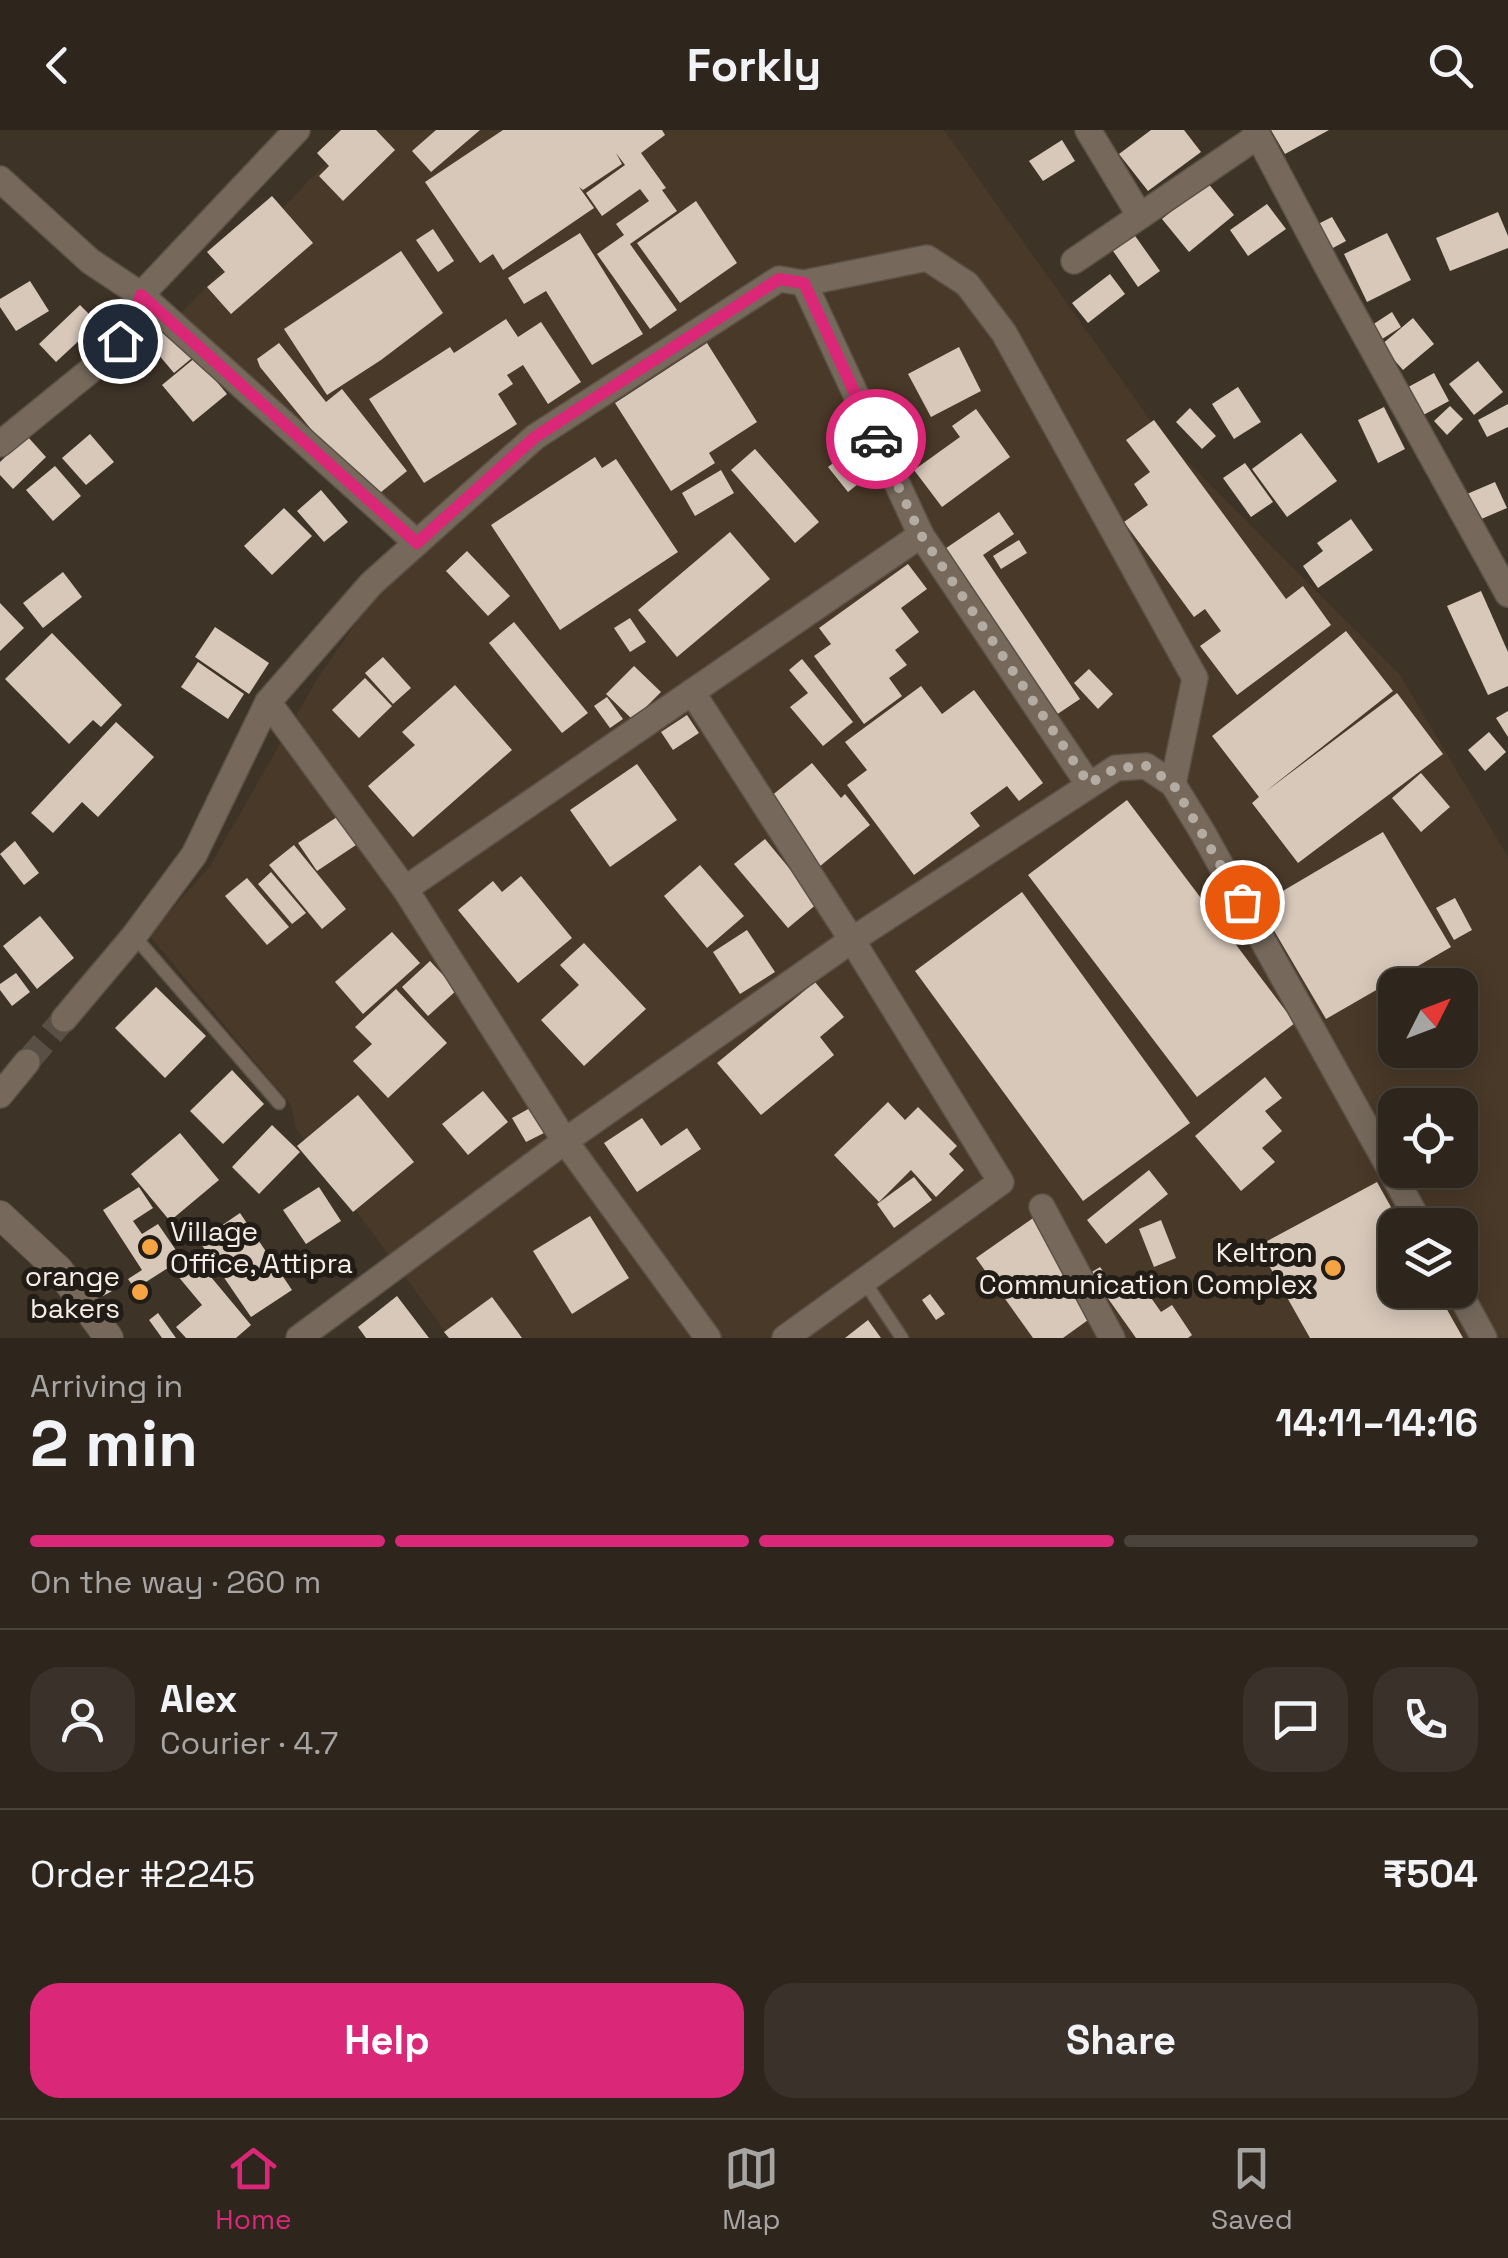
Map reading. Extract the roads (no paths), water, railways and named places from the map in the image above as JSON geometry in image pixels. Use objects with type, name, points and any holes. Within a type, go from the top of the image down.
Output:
[{"type":"main road","points":[[0,1215],[58,1270],[109,1338]]},
{"type":"street","points":[[0,444],[102,361],[133,322],[141,295],[297,130]]},
{"type":"street","points":[[1088,130],[1140,216]]},
{"type":"street","points":[[1074,260],[1256,133],[1508,594]]},
{"type":"street","points":[[0,179],[90,261],[141,295],[417,543]]},
{"type":"street","points":[[64,1019],[194,856],[268,702],[372,584],[535,437],[779,279],[804,283],[927,258],[967,284],[1004,333],[1195,678],[1173,784]]},
{"type":"street","points":[[804,283],[921,535],[1089,784]]},
{"type":"street","points":[[405,889],[921,535]]},
{"type":"street","points":[[692,692],[852,940],[1001,1182],[785,1338]]},
{"type":"street","points":[[268,702],[405,889],[564,1140],[708,1338]]},
{"type":"street","points":[[300,1338],[564,1140],[852,940],[1116,768],[1146,766],[1173,784],[1412,1208]]},
{"type":"street","points":[[0,1094],[28,1062]]},
{"type":"street","points":[[1042,1207],[1112,1338]]},
{"type":"street","points":[[1468,1308],[1484,1338]]},
{"type":"lane","points":[[134,936],[279,1103]]},
{"type":"lane","points":[[864,1281],[902,1338]]},
{"type":"tunnel","points":[[27,1062],[64,1019]]},
{"type":"place","name":"Village Office, Attipra","points":[[150,1247]]},
{"type":"place","name":"Keltron Communication Complex","points":[[1333,1268]]},
{"type":"place","name":"orange bakers","points":[[140,1292]]}]
